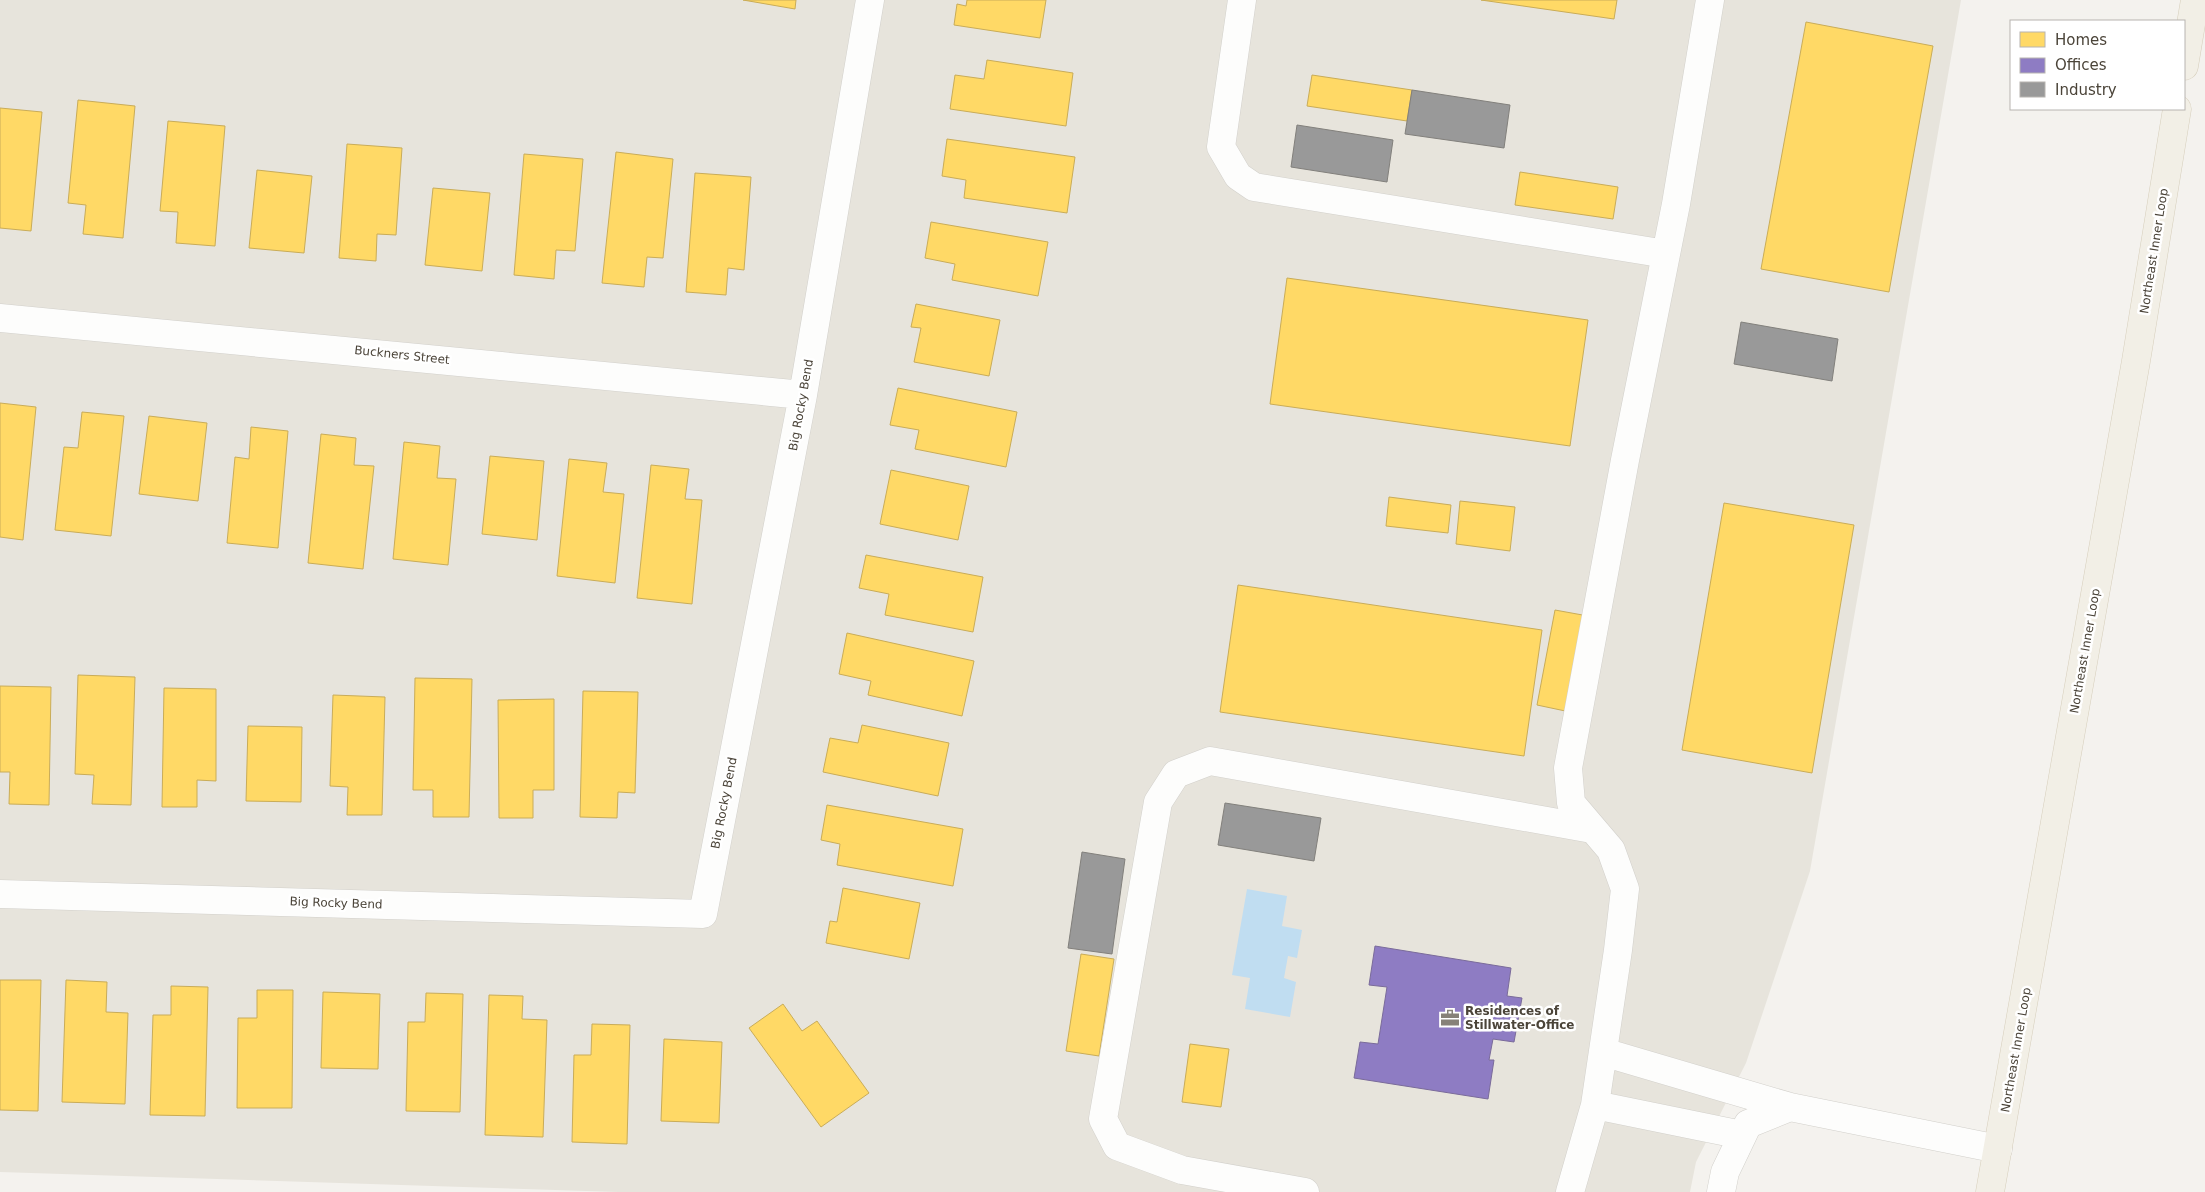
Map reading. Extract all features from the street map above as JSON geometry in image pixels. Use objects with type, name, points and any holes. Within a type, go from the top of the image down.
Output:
[{"type":"main road","points":[[2185,59],[2194,0]]},
{"type":"main road","name":"Northeast Inner Loop","points":[[1990,1192],[2134,370],[2177,110]]},
{"type":"street","name":"Big Rocky Bend","points":[[0,894],[703,914],[803,395],[870,0]]},
{"type":"street","points":[[1242,0],[1221,147],[1238,176],[1254,187],[1666,254]]},
{"type":"street","points":[[1570,1192],[1595,1105],[1625,889],[1611,850],[1571,803],[1568,768],[1625,460],[1666,254],[1710,0]]},
{"type":"street","name":"Buckners Street","points":[[0,318],[803,395]]},
{"type":"street","points":[[1305,1192],[1182,1170],[1117,1146],[1102,1119],[1158,802],[1176,774],[1210,761],[1592,829]]},
{"type":"street","points":[[1603,1052],[1790,1107],[1998,1150]]},
{"type":"street","points":[[1595,1105],[1742,1134]]},
{"type":"street","points":[[1721,1192],[1725,1172],[1748,1124],[1790,1107]]},
{"type":"shaded area","points":[[0,0],[1961,0],[1810,871],[1746,1063],[1696,1162],[1690,1192],[618,1192],[0,1172]]},
{"type":"water","points":[[1247,889],[1287,896],[1282,926],[1302,930],[1297,958],[1288,956],[1284,978],[1296,982],[1290,1017],[1245,1009],[1250,978],[1232,975]]},
{"type":"building: Homes","points":[[743,0],[796,0],[795,9]]},
{"type":"building: Homes","points":[[967,0],[1046,0],[1040,38],[954,25],[957,4],[966,6]]},
{"type":"building: Homes","points":[[1481,0],[1617,0],[1614,19]]},
{"type":"building: Homes","points":[[1806,22],[1933,46],[1889,292],[1761,269]]},
{"type":"building: Homes","points":[[987,60],[1073,73],[1066,126],[950,109],[955,75],[984,79]]},
{"type":"building: Homes","points":[[1312,75],[1412,90],[1407,121],[1307,106]]},
{"type":"building: Homes","points":[[78,100],[135,106],[123,238],[83,234],[86,205],[68,203]]},
{"type":"building: Homes","points":[[0,108],[42,112],[31,231],[0,228]]},
{"type":"building: Homes","points":[[168,121],[225,126],[215,246],[176,243],[178,212],[160,211]]},
{"type":"building: Homes","points":[[947,139],[1075,157],[1067,213],[964,198],[966,180],[942,176]]},
{"type":"building: Homes","points":[[347,144],[402,148],[396,235],[377,234],[376,261],[339,258]]},
{"type":"building: Homes","points":[[616,152],[673,159],[663,258],[647,257],[644,287],[602,283]]},
{"type":"building: Homes","points":[[524,154],[583,159],[575,251],[556,250],[554,279],[514,275]]},
{"type":"building: Homes","points":[[257,170],[312,176],[304,253],[249,248]]},
{"type":"building: Homes","points":[[1520,172],[1618,187],[1613,219],[1515,205]]},
{"type":"building: Homes","points":[[695,173],[751,177],[744,270],[728,268],[726,295],[686,292]]},
{"type":"building: Homes","points":[[433,188],[490,193],[482,271],[425,265]]},
{"type":"building: Homes","points":[[931,222],[1048,242],[1038,296],[952,280],[955,264],[925,258]]},
{"type":"building: Homes","points":[[1287,278],[1588,320],[1570,446],[1270,404]]},
{"type":"building: Homes","points":[[916,304],[1000,320],[989,376],[914,362],[921,328],[911,327]]},
{"type":"building: Homes","points":[[898,388],[1017,412],[1006,467],[915,449],[919,430],[890,425]]},
{"type":"building: Homes","points":[[0,403],[36,407],[23,540],[0,537]]},
{"type":"building: Homes","points":[[82,412],[124,416],[111,536],[55,530],[64,447],[78,448]]},
{"type":"building: Homes","points":[[149,416],[207,423],[198,501],[139,494]]},
{"type":"building: Homes","points":[[251,427],[288,431],[278,548],[227,543],[235,457],[249,459]]},
{"type":"building: Homes","points":[[321,434],[356,438],[354,465],[374,466],[363,569],[308,563]]},
{"type":"building: Homes","points":[[404,442],[440,446],[437,478],[456,479],[448,565],[393,559]]},
{"type":"building: Homes","points":[[490,456],[544,461],[537,540],[482,534]]},
{"type":"building: Homes","points":[[569,459],[607,463],[603,492],[624,494],[615,583],[557,576]]},
{"type":"building: Homes","points":[[651,465],[689,469],[685,499],[702,500],[692,604],[637,598]]},
{"type":"building: Homes","points":[[891,470],[969,486],[958,540],[880,524]]},
{"type":"building: Homes","points":[[1389,497],[1451,505],[1448,533],[1386,526]]},
{"type":"building: Homes","points":[[1460,501],[1515,507],[1510,551],[1456,544]]},
{"type":"building: Homes","points":[[1724,503],[1854,525],[1812,773],[1682,750]]},
{"type":"building: Homes","points":[[866,555],[983,577],[973,632],[885,615],[889,594],[859,588]]},
{"type":"building: Homes","points":[[1238,585],[1542,630],[1524,756],[1220,712]]},
{"type":"building: Homes","points":[[1555,610],[1588,616],[1570,712],[1537,705]]},
{"type":"building: Homes","points":[[847,633],[974,661],[962,716],[868,695],[871,681],[839,674]]},
{"type":"building: Homes","points":[[78,675],[135,677],[131,805],[92,804],[94,775],[75,774]]},
{"type":"building: Homes","points":[[415,678],[472,679],[469,817],[433,817],[433,790],[413,790]]},
{"type":"building: Homes","points":[[0,686],[51,687],[49,805],[9,804],[10,772],[0,772]]},
{"type":"building: Homes","points":[[164,688],[216,689],[216,781],[197,780],[197,807],[162,807]]},
{"type":"building: Homes","points":[[583,691],[638,692],[635,793],[618,792],[617,818],[580,817]]},
{"type":"building: Homes","points":[[333,695],[385,697],[382,815],[347,815],[348,787],[330,786]]},
{"type":"building: Homes","points":[[554,699],[554,790],[533,790],[533,818],[499,818],[498,700]]},
{"type":"building: Homes","points":[[862,725],[949,743],[938,796],[823,772],[830,738],[858,743]]},
{"type":"building: Homes","points":[[248,726],[302,727],[301,802],[246,801]]},
{"type":"building: Homes","points":[[827,805],[963,829],[953,886],[837,865],[840,844],[821,840]]},
{"type":"building: Homes","points":[[843,888],[920,903],[909,959],[826,943],[830,921],[837,922]]},
{"type":"building: Homes","points":[[1081,954],[1114,959],[1099,1056],[1066,1051]]},
{"type":"building: Homes","points":[[0,980],[41,980],[38,1111],[0,1110]]},
{"type":"building: Homes","points":[[66,980],[107,982],[106,1012],[128,1013],[125,1104],[62,1102]]},
{"type":"building: Homes","points":[[171,986],[208,987],[205,1116],[150,1115],[153,1015],[171,1015]]},
{"type":"building: Homes","points":[[257,990],[293,990],[292,1108],[237,1108],[238,1018],[257,1018]]},
{"type":"building: Homes","points":[[323,992],[380,994],[378,1069],[321,1068]]},
{"type":"building: Homes","points":[[426,993],[463,994],[460,1112],[406,1111],[408,1022],[425,1022]]},
{"type":"building: Homes","points":[[489,995],[523,996],[522,1019],[547,1020],[543,1137],[485,1135]]},
{"type":"building: Homes","points":[[783,1004],[802,1031],[817,1021],[869,1093],[821,1127],[749,1028]]},
{"type":"building: Homes","points":[[592,1024],[630,1025],[627,1144],[572,1142],[574,1055],[591,1055]]},
{"type":"building: Homes","points":[[664,1039],[722,1042],[719,1123],[661,1121]]},
{"type":"building: Homes","points":[[1190,1044],[1229,1049],[1221,1107],[1182,1102]]},
{"type":"building: Offices","name":"Residences of Stillwater-Office","points":[[1375,946],[1511,968],[1507,996],[1522,998],[1514,1042],[1493,1039],[1489,1060],[1494,1060],[1488,1099],[1354,1078],[1360,1042],[1378,1044],[1387,987],[1369,985]]},
{"type":"building: Industry","points":[[1412,90],[1510,105],[1504,148],[1405,134]]},
{"type":"building: Industry","points":[[1297,125],[1393,140],[1387,182],[1291,167]]},
{"type":"building: Industry","points":[[1741,322],[1838,339],[1832,381],[1734,364]]},
{"type":"building: Industry","points":[[1225,803],[1321,818],[1314,861],[1218,845]]},
{"type":"building: Industry","points":[[1082,852],[1125,859],[1112,954],[1068,948]]},
{"type":"place","name":"Residences of Stillwater-Office","points":[[1450,1018]]}]
